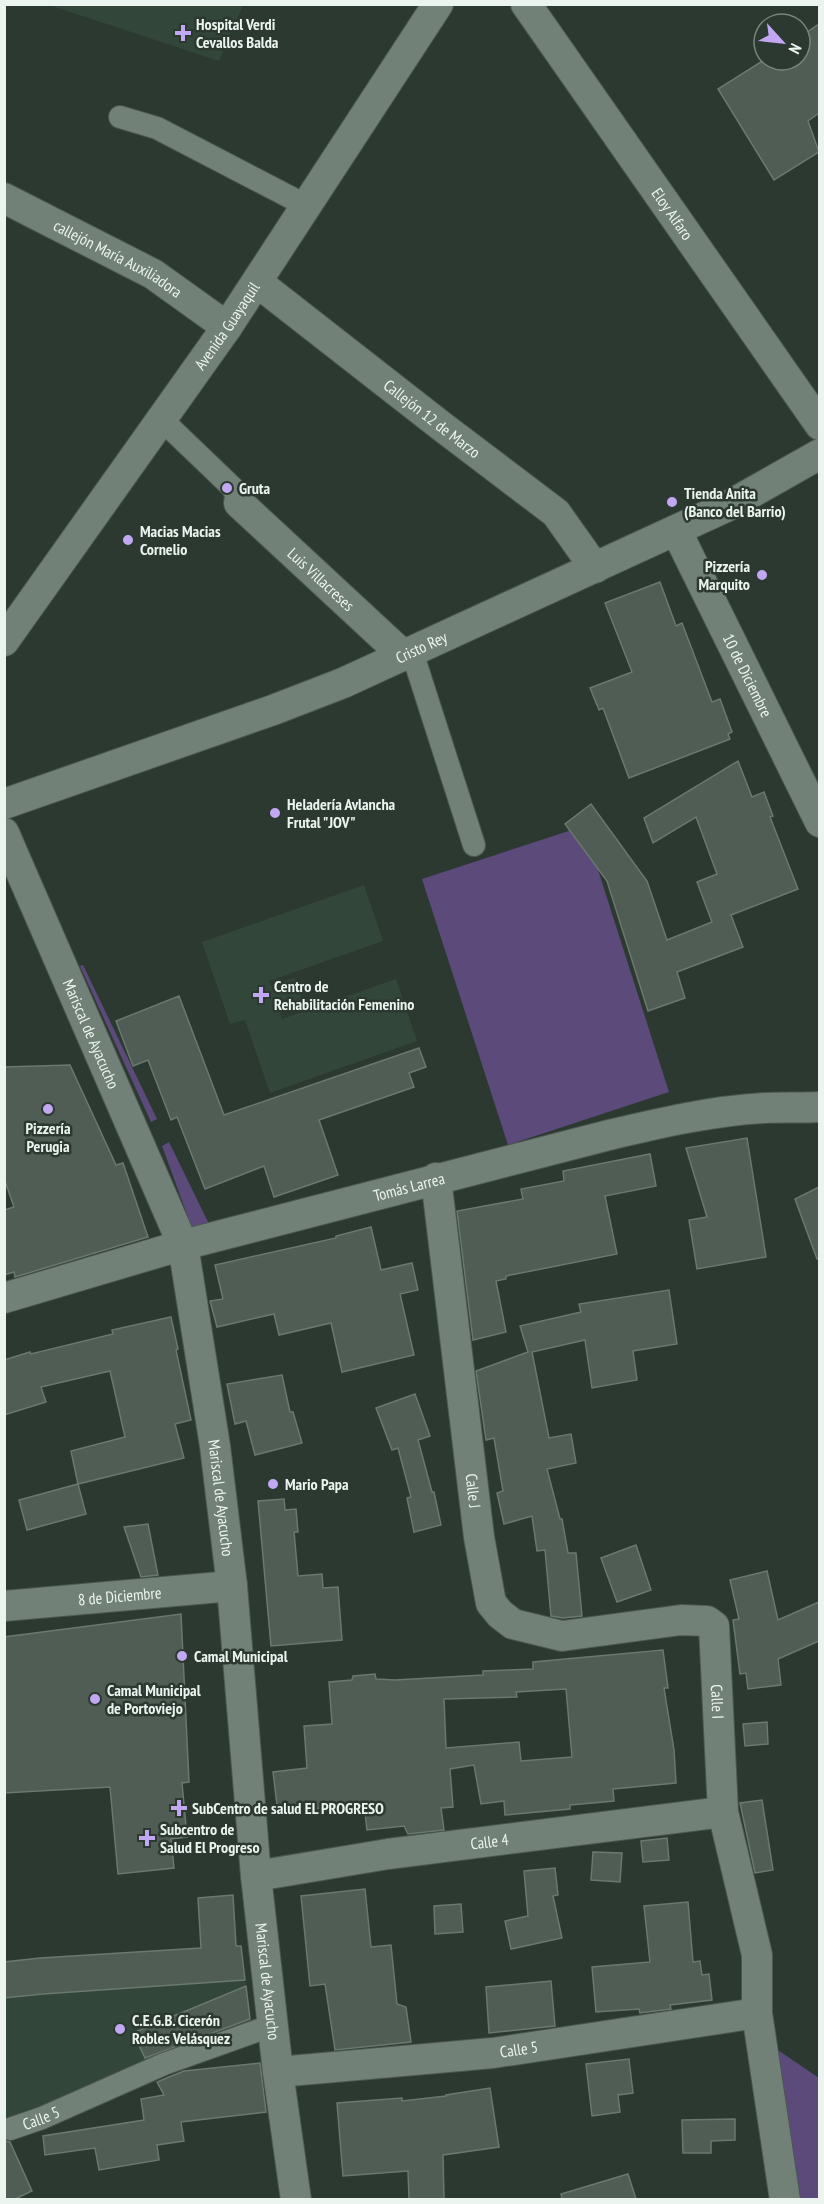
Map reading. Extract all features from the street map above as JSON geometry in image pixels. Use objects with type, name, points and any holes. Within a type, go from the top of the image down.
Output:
[{"type":"street","name":"Avenida Guayaquil","points":[[4,641],[227,327],[438,4]]},
{"type":"street","name":"Eloy Alfaro","points":[[526,4],[819,425]]},
{"type":"street","points":[[120,117],[157,128],[307,206]]},
{"type":"street","name":"callejón María Auxiliadora","points":[[4,198],[153,274],[227,327]]},
{"type":"street","name":"Callejón 12 de Marzo","points":[[257,282],[556,513],[595,568]]},
{"type":"street","points":[[158,424],[233,488],[239,503]]},
{"type":"street","name":"Cristo Rey","points":[[4,804],[306,699],[728,506],[819,454]]},
{"type":"street","name":"Luis Villacreses","points":[[239,503],[408,654]]},
{"type":"street","name":"10 de Diciembre","points":[[676,530],[819,822]]},
{"type":"street","points":[[408,654],[474,845]]},
{"type":"street","name":"Mariscal de Ayacucho","points":[[4,832],[183,1245],[213,1435],[232,1586],[256,1876],[278,2072],[296,2199]]},
{"type":"street","name":"Tomás Larrea","points":[[4,1298],[183,1245],[435,1178],[672,1120],[762,1108],[819,1107]]},
{"type":"street","name":"Calle J","points":[[435,1178],[479,1537],[491,1603],[513,1624],[562,1636],[681,1620]]},
{"type":"street","name":"8 de Diciembre","points":[[4,1606],[232,1586]]},
{"type":"street","name":"Calle I","points":[[681,1620],[707,1621],[714,1626],[723,1812]]},
{"type":"street","points":[[723,1812],[757,1955],[757,2013],[785,2199]]},
{"type":"street","name":"Calle 4","points":[[256,1876],[388,1854],[723,1812]]},
{"type":"street","name":"Calle 5","points":[[278,2072],[494,2053],[757,2013]]},
{"type":"street","name":"Calle 5","points":[[10,2129],[42,2118],[164,2064],[273,2025]]},
{"type":"shaded area","name":"Hospital Verdi Cevallos Balda","points":[[49,5],[243,5],[219,61]]},
{"type":"shaded area","points":[[584,826],[669,1092],[508,1145],[422,879]]},
{"type":"shaded area","name":"Centro de Rehabilitación Femenino","points":[[364,885],[383,941],[269,981],[271,986],[295,978],[304,1004],[280,1013],[282,1019],[396,979],[417,1041],[270,1093],[245,1020],[230,1024],[202,942]]},
{"type":"shaded area","points":[[83,965],[157,1119],[151,1122],[80,966]]},
{"type":"shaded area","points":[[169,1142],[209,1224],[192,1228],[162,1146]]},
{"type":"shaded area","name":"C.E.G.B. Cicerón Robles Velásquez","points":[[241,1946],[250,2024],[5,2122],[5,1962]]},
{"type":"shaded area","points":[[750,2031],[819,2078],[819,2199],[772,2199]]},
{"type":"building","points":[[819,24],[819,113],[808,121],[819,152],[774,180],[718,89],[752,68],[752,72],[812,72],[812,29]]},
{"type":"building","points":[[660,582],[676,626],[682,623],[712,702],[720,699],[732,732],[728,734],[730,739],[629,778],[603,708],[599,710],[590,688],[632,672],[605,603]]},
{"type":"building","points":[[738,761],[752,797],[764,792],[773,816],[770,817],[798,889],[731,915],[743,947],[677,972],[685,998],[648,1011],[607,881],[565,824],[591,804],[647,881],[667,940],[712,922],[697,882],[717,874],[696,817],[653,843],[644,818]]},
{"type":"building","points":[[179,996],[224,1115],[419,1048],[426,1067],[409,1073],[414,1087],[319,1120],[338,1175],[274,1197],[264,1166],[205,1189],[177,1117],[171,1120],[148,1060],[133,1066],[116,1021]]},
{"type":"building","points":[[70,1065],[116,1165],[123,1163],[148,1237],[15,1277],[14,1272],[4,1275],[4,1210],[14,1207],[4,1178],[4,1067]]},
{"type":"building","points":[[747,1138],[766,1257],[697,1269],[689,1220],[707,1217],[686,1148]]},
{"type":"building","points":[[650,1154],[656,1186],[605,1196],[617,1254],[506,1276],[506,1279],[496,1281],[506,1332],[473,1340],[457,1211],[523,1199],[521,1189],[564,1181],[563,1171]]},
{"type":"building","points":[[819,1187],[819,1259],[817,1259],[795,1199]]},
{"type":"building","points":[[371,1227],[381,1270],[412,1263],[418,1290],[400,1294],[414,1355],[342,1372],[331,1323],[279,1335],[274,1314],[217,1327],[210,1301],[223,1299],[215,1265],[336,1238],[336,1236]]},
{"type":"building","points":[[669,1290],[677,1344],[633,1351],[637,1380],[592,1388],[585,1340],[532,1352],[549,1438],[571,1434],[576,1463],[547,1469],[560,1519],[562,1519],[568,1553],[576,1553],[582,1616],[563,1618],[551,1616],[545,1550],[537,1551],[532,1516],[504,1524],[497,1493],[503,1491],[494,1438],[486,1440],[476,1371],[528,1352],[520,1326],[581,1312],[579,1304]]},
{"type":"building","points":[[171,1317],[191,1420],[175,1424],[184,1458],[78,1484],[71,1451],[125,1437],[110,1371],[41,1387],[46,1402],[4,1415],[4,1360],[113,1334],[112,1330]]},
{"type":"building","points":[[282,1375],[290,1412],[293,1412],[302,1443],[255,1455],[246,1421],[235,1424],[227,1384]]},
{"type":"building","points":[[415,1394],[430,1436],[418,1440],[432,1492],[434,1492],[441,1525],[414,1532],[407,1498],[411,1497],[398,1448],[392,1450],[376,1408]]},
{"type":"building","points":[[78,1484],[86,1514],[27,1530],[19,1500]]},
{"type":"building","points":[[284,1499],[285,1510],[296,1509],[298,1532],[294,1532],[298,1576],[322,1574],[323,1588],[338,1587],[342,1640],[271,1646],[258,1501]]},
{"type":"building","points":[[148,1524],[158,1575],[141,1577],[124,1527]]},
{"type":"building","points":[[636,1545],[651,1590],[617,1602],[601,1558]]},
{"type":"building","points":[[767,1571],[778,1620],[819,1602],[819,1641],[778,1659],[781,1685],[748,1689],[746,1673],[740,1674],[733,1620],[739,1619],[730,1580]]},
{"type":"building","name":"Camal Municipal de Portoviejo","points":[[181,1614],[189,1782],[182,1783],[187,1837],[171,1839],[174,1868],[118,1874],[110,1787],[4,1793],[4,1637]]},
{"type":"building","points":[[663,1650],[668,1688],[664,1688],[674,1750],[676,1783],[613,1789],[614,1801],[570,1805],[570,1809],[505,1815],[504,1801],[481,1804],[474,1765],[450,1769],[453,1807],[441,1808],[444,1830],[408,1834],[404,1826],[367,1830],[364,1803],[278,1813],[273,1772],[307,1768],[304,1726],[332,1724],[329,1682],[352,1680],[353,1676],[375,1674],[376,1679],[395,1680],[483,1675],[483,1671],[533,1669],[533,1662]],"holes":[[[566,1689],[572,1757],[521,1761],[519,1742],[446,1748],[444,1699],[517,1697],[516,1692]]]},
{"type":"building","points":[[767,1722],[768,1744],[745,1746],[743,1724]]},
{"type":"building","points":[[762,1800],[773,1870],[755,1873],[740,1803]]},
{"type":"building","points":[[667,1838],[669,1860],[643,1862],[641,1841]]},
{"type":"building","points":[[593,1852],[622,1853],[620,1882],[591,1880]]},
{"type":"building","points":[[555,1868],[558,1895],[553,1896],[562,1938],[511,1949],[505,1921],[528,1916],[524,1871]]},
{"type":"building","points":[[365,1889],[371,1947],[391,1945],[397,2004],[406,2007],[411,2042],[335,2050],[325,1984],[310,1986],[301,1896]]},
{"type":"building","points":[[233,1895],[236,1946],[241,1946],[245,1980],[4,1998],[4,1962],[201,1948],[198,1898]]},
{"type":"building","points":[[688,1902],[693,1962],[700,1961],[702,1975],[709,1974],[712,2000],[670,2005],[671,2009],[640,2013],[639,2009],[596,2012],[592,1967],[650,1962],[644,1906]]},
{"type":"building","points":[[461,1904],[463,1932],[435,1934],[434,1906]]},
{"type":"building","points":[[551,1981],[555,2026],[489,2033],[486,1987]]},
{"type":"building","points":[[246,1986],[250,2019],[145,2058],[133,2033]]},
{"type":"building","points":[[629,2059],[633,2093],[618,2095],[620,2112],[592,2116],[586,2064]]},
{"type":"building","points":[[260,2063],[266,2112],[181,2122],[184,2141],[157,2145],[159,2160],[99,2170],[95,2148],[45,2155],[43,2136],[144,2120],[141,2099],[164,2095],[157,2082],[184,2071]]},
{"type":"building","points":[[490,2088],[499,2147],[443,2155],[444,2199],[409,2199],[408,2171],[343,2176],[337,2103],[402,2098],[402,2101]]},
{"type":"building","points":[[735,2119],[735,2140],[711,2141],[711,2153],[683,2153],[682,2120]]},
{"type":"building","points":[[4,2141],[10,2142],[32,2191],[15,2199],[4,2199]]},
{"type":"building","points":[[628,2174],[636,2199],[562,2199],[561,2194]]},
{"type":"place","name":"Hospital Verdi Cevallos Balda","points":[[183,33]]},
{"type":"place","name":"Gruta","points":[[227,488]]},
{"type":"place","name":"Tienda Anita (Banco del Barrio)","points":[[672,502]]},
{"type":"place","name":"Macias Macias Cornelio","points":[[128,540]]},
{"type":"place","name":"Pizzería Marquito","points":[[762,575]]},
{"type":"place","name":"Heladería Avlancha Frutal \"JOV\"","points":[[275,813]]},
{"type":"place","name":"Centro de Rehabilitación Femenino","points":[[261,995]]},
{"type":"place","name":"Pizzería Perugia","points":[[48,1109]]},
{"type":"place","name":"Mario Papa","points":[[273,1484]]},
{"type":"place","name":"Camal Municipal","points":[[182,1656]]},
{"type":"place","name":"Camal Municipal de Portoviejo","points":[[95,1699]]},
{"type":"place","name":"SubCentro de salud EL PROGRESO","points":[[179,1808]]},
{"type":"place","name":"Subcentro de Salud El Progreso","points":[[147,1838]]},
{"type":"place","name":"C.E.G.B. Cicerón Robles Velásquez","points":[[120,2029]]}]
